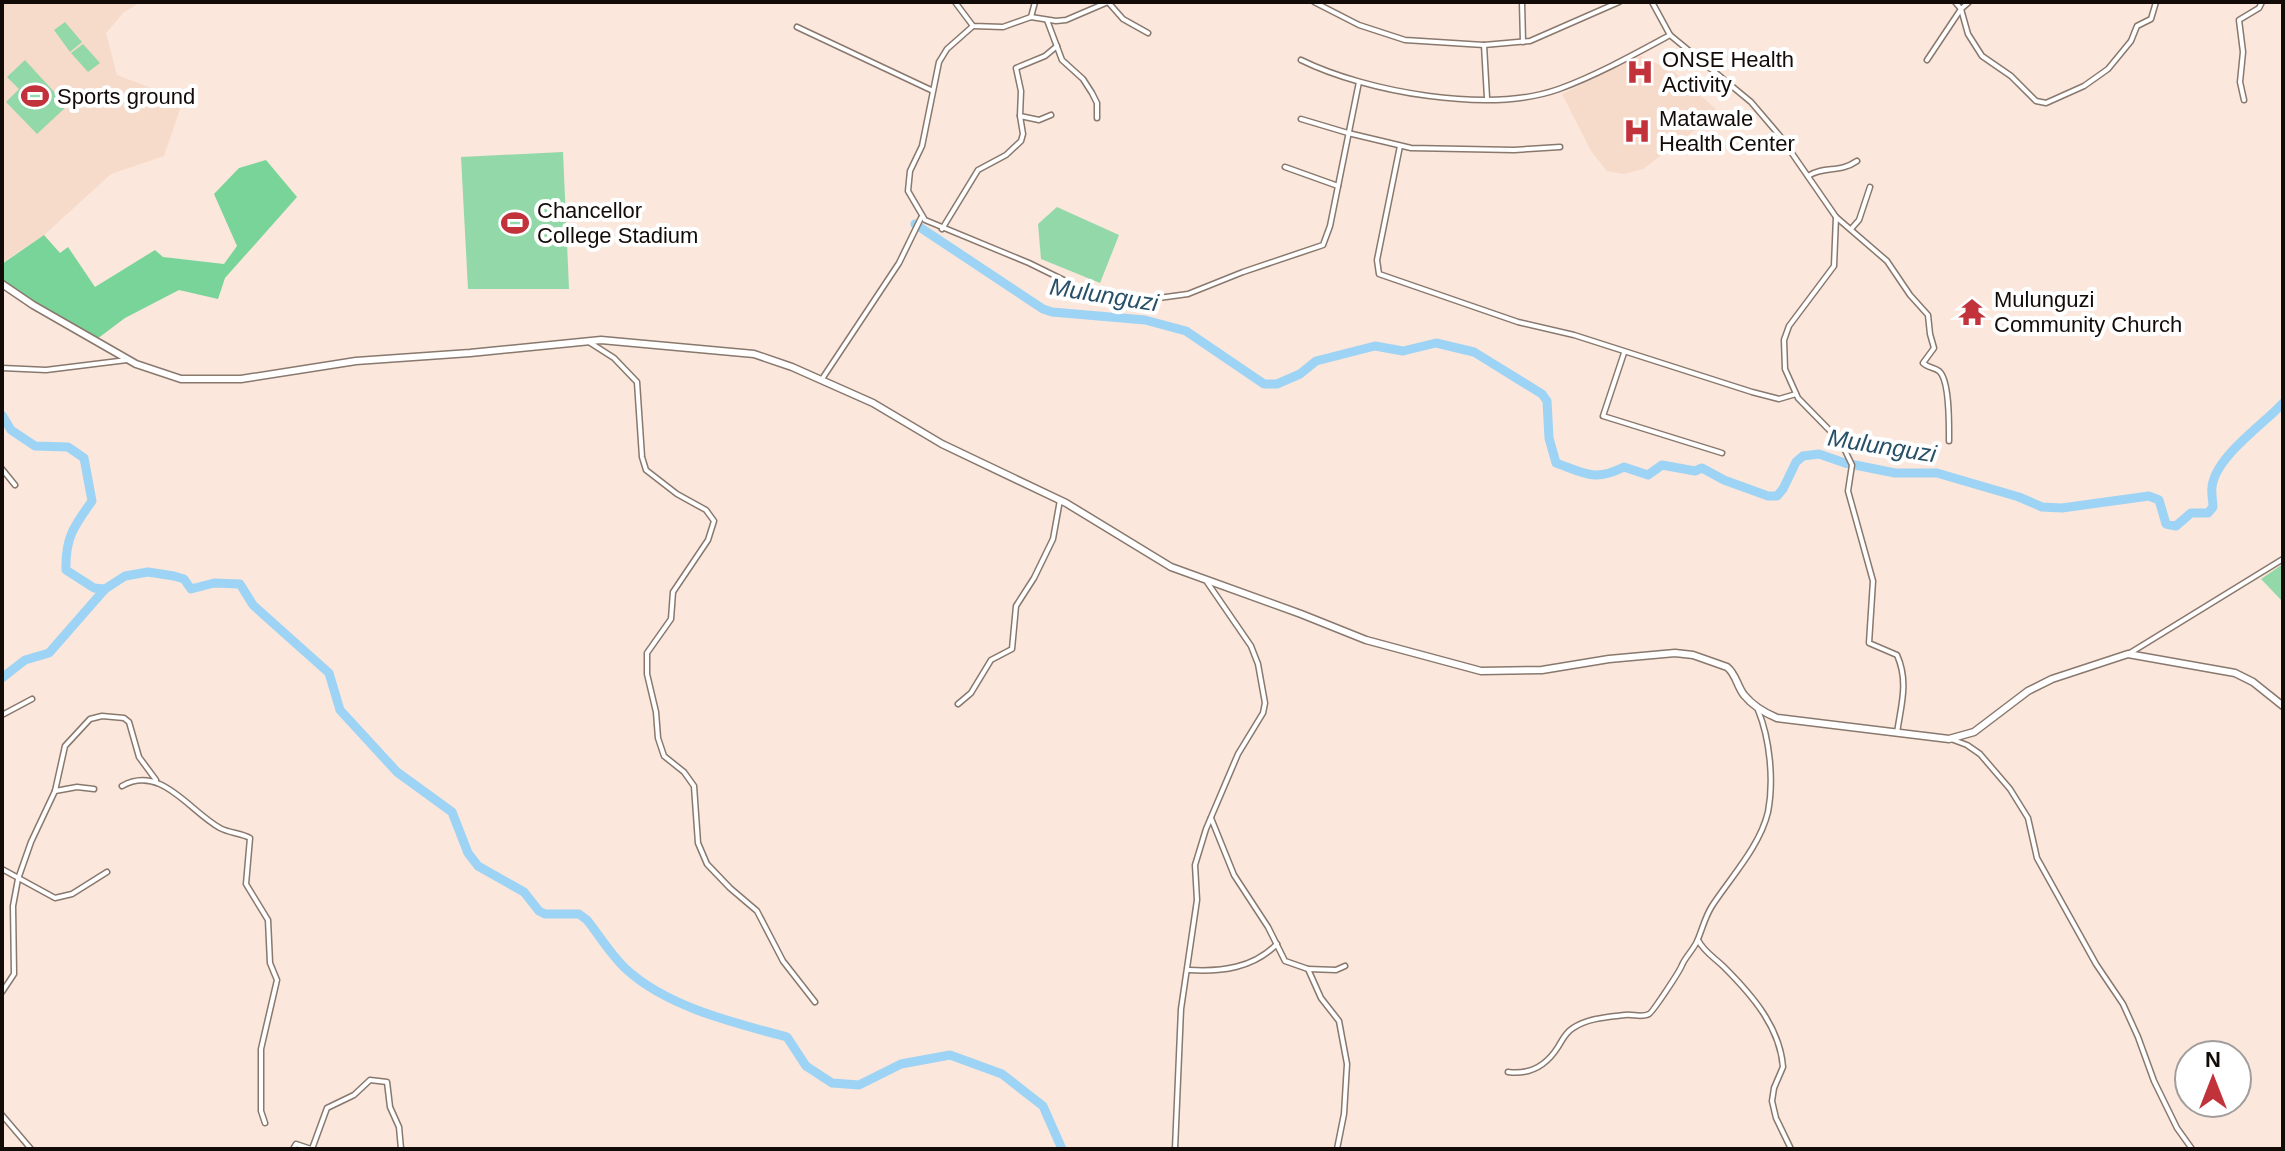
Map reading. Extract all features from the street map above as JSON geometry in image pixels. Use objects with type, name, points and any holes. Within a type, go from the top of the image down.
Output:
[{"type":"street","points":[[955,2],[973,26]]},
{"type":"street","points":[[1031,17],[1035,2]]},
{"type":"street","points":[[1148,33],[1123,19],[1108,2],[1066,20],[1031,17],[1003,27],[973,26],[943,54],[931,90],[923,143],[911,167],[908,191],[921,218],[1029,263],[1084,290],[1131,302],[1188,294],[1243,272],[1319,248],[1326,239],[1359,82]]},
{"type":"street","points":[[1315,2],[1359,25],[1405,40],[1484,45],[1538,38],[1619,2]]},
{"type":"street","points":[[1522,2],[1523,42]]},
{"type":"street","points":[[1652,2],[1670,35],[1751,102],[1780,136],[1836,217],[1887,261],[1928,315],[1934,348],[1923,363],[1939,371],[1943,377],[1948,404],[1949,441]]},
{"type":"street","points":[[1955,2],[1961,9],[1968,34],[1982,56],[2011,76],[2036,101],[2046,103],[2084,86],[2108,69],[2131,41],[2137,26],[2151,19],[2156,2]]},
{"type":"street","points":[[1927,60],[1969,2]]},
{"type":"street","points":[[2244,100],[2240,82],[2243,52],[2239,20],[2259,8],[2262,2]]},
{"type":"street","points":[[1047,20],[1065,65],[1083,79],[1092,93],[1097,103],[1097,118]]},
{"type":"street","points":[[797,27],[931,90]]},
{"type":"street","points":[[1301,60],[1359,82],[1406,93],[1487,98],[1529,96],[1560,89],[1670,35]]},
{"type":"street","points":[[1484,45],[1487,98]]},
{"type":"street","points":[[942,229],[978,170],[1006,155],[1021,141],[1021,93],[1016,68],[1045,56],[1057,46]]},
{"type":"street","points":[[1020,116],[1042,120],[1051,115]]},
{"type":"street","points":[[1301,119],[1400,146],[1514,150],[1560,147]]},
{"type":"street","points":[[1400,146],[1377,260],[1379,274],[1518,322],[1574,335],[1779,399],[1796,394]]},
{"type":"street","points":[[1808,176],[1823,168],[1842,170],[1857,161]]},
{"type":"street","points":[[1285,167],[1338,186]]},
{"type":"street","points":[[1851,229],[1859,220],[1870,187]]},
{"type":"street","points":[[1836,217],[1834,266],[1797,312],[1784,340],[1785,369],[1796,394],[1841,442],[1852,465],[1848,491],[1873,581],[1869,643],[1897,655],[1903,675],[1904,697],[1897,733]]},
{"type":"street","points":[[822,379],[899,263],[921,218]]},
{"type":"street","points":[[2,284],[128,359],[167,376],[212,381],[260,377],[356,361],[587,341],[631,341],[754,354],[822,379],[873,403],[978,463],[1060,500],[1164,564],[1366,640],[1475,670],[1542,670],[1628,657],[1675,653],[1693,655],[1727,667],[1744,695],[1757,707],[1790,721],[1949,739],[1967,745],[1980,754],[2010,789],[2028,818],[2037,858],[2096,964],[2123,1004],[2154,1081],[2177,1128],[2192,1149]]},
{"type":"street","points":[[587,341],[614,358],[637,382],[642,457],[646,470],[677,494],[706,510],[714,521],[708,540],[672,594],[671,619],[647,653],[647,674],[656,712],[659,744],[664,756],[684,772],[694,786],[698,843],[707,864],[757,911],[783,961],[815,1002]]},
{"type":"street","points":[[1624,353],[1603,416],[1722,453]]},
{"type":"street","points":[[2,368],[46,370],[128,359]]},
{"type":"street","points":[[2,469],[15,485]]},
{"type":"street","points":[[958,704],[971,693],[988,663],[1012,649],[1016,606],[1053,539],[1060,500]]},
{"type":"street","points":[[1949,739],[1974,732],[2028,691],[2052,679],[2128,654],[2283,559]]},
{"type":"street","points":[[1175,1149],[1181,1009],[1197,900],[1194,867],[1238,754],[1263,713],[1265,698],[1251,646],[1207,582]]},
{"type":"street","points":[[2128,654],[2235,673],[2253,682],[2283,706]]},
{"type":"street","points":[[2,715],[32,699]]},
{"type":"street","points":[[1508,1072],[1523,1074],[1542,1066],[1567,1032],[1578,1025],[1594,1019],[1652,1013],[1698,940],[1712,907],[1735,874],[1766,817],[1770,799],[1769,758],[1757,707]]},
{"type":"street","points":[[2,992],[14,974],[13,906],[18,879],[55,791],[63,749],[87,721],[102,716],[122,717],[128,721],[139,757],[157,782],[190,803],[221,829],[250,839],[246,884],[268,920],[269,957],[277,980],[261,1049],[261,1111],[265,1123]]},
{"type":"street","points":[[122,786],[139,779],[157,782]]},
{"type":"street","points":[[55,791],[77,787],[94,789]]},
{"type":"street","points":[[1211,818],[1234,875],[1287,962],[1308,969],[1336,970],[1345,966]]},
{"type":"street","points":[[2,869],[50,897],[60,898],[107,872]]},
{"type":"street","points":[[1698,940],[1704,950],[1746,991],[1772,1025],[1783,1063],[1782,1074],[1772,1093],[1773,1107],[1791,1149]]},
{"type":"street","points":[[1188,970],[1236,969],[1246,962],[1266,956],[1277,944]]},
{"type":"street","points":[[1308,969],[1321,998],[1339,1021],[1347,1064],[1344,1114],[1337,1149]]},
{"type":"street","points":[[293,1149],[296,1144],[312,1149],[327,1108],[354,1095],[370,1080],[387,1082],[390,1107],[399,1127],[401,1149]]},
{"type":"street","points":[[2,1115],[31,1149]]},
{"type":"shaded area","points":[[2,2],[141,2],[124,12],[106,33],[117,75],[183,100],[164,156],[111,174],[44,235],[2,263]]},
{"type":"shaded area","name":"Matawale Health Center","points":[[1641,56],[1673,71],[1719,112],[1643,169],[1623,174],[1607,171],[1591,151],[1562,94]]},
{"type":"green space","points":[[65,22],[82,42],[70,52],[54,30]]},
{"type":"green space","points":[[83,44],[100,63],[88,72],[71,53]]},
{"type":"green space","name":"Sports ground","points":[[25,60],[67,106],[37,134],[6,102],[19,89],[7,77]]},
{"type":"green space","name":"Chancellor College Stadium","points":[[563,152],[569,289],[468,289],[461,157]]},
{"type":"green space","points":[[266,160],[297,197],[225,278],[218,299],[179,290],[125,318],[97,339],[28,301],[2,282],[2,264],[44,235],[60,253],[68,247],[95,287],[155,250],[163,257],[224,264],[237,246],[214,194],[239,168]]},
{"type":"green space","points":[[1057,207],[1119,235],[1100,283],[1041,259],[1038,224]]},
{"type":"green space","points":[[2283,564],[2283,602],[2261,579]]},
{"type":"waterway","name":"Mulunguzi","points":[[915,224],[1043,309],[1145,320],[1186,331],[1264,384],[1277,384],[1300,374],[1316,361],[1375,346],[1403,351],[1436,343],[1474,352],[1542,394],[1547,401],[1549,438],[1556,463],[1597,475],[1624,467],[1648,475],[1662,465],[1695,471],[1702,468],[1724,480],[1768,496],[1777,496],[1796,462],[1803,456],[1819,454],[1845,463],[1895,473],[1937,473],[2019,497],[2042,507],[2062,508],[2149,496],[2159,500],[2166,524],[2176,526],[2191,513],[2208,513],[2213,507],[2215,476],[2222,464],[2283,403]]},
{"type":"waterway","points":[[2,415],[11,430],[35,446],[68,447],[84,458],[92,501],[72,533],[66,570],[94,588],[105,589]]},
{"type":"waterway","points":[[2,678],[25,660],[49,653],[105,589],[125,576],[148,572],[174,576],[184,579],[191,589],[214,583],[240,584],[253,605],[329,673],[340,710],[397,772],[452,812],[468,853],[478,866],[524,892],[539,911],[545,914],[579,914],[626,969],[643,982],[681,1004],[787,1037],[806,1066],[832,1083],[859,1085],[901,1064],[950,1055],[1002,1074],[1043,1106],[1062,1149]]},
{"type":"place","name":"ONSE Health Activity","points":[[1640,72]]},
{"type":"place","name":"Sports ground","points":[[35,96]]},
{"type":"place","name":"Matawale Health Center","points":[[1637,131]]},
{"type":"place","name":"Chancellor College Stadium","points":[[515,223]]},
{"type":"place","name":"Mulunguzi Community Church","points":[[1972,312]]}]
